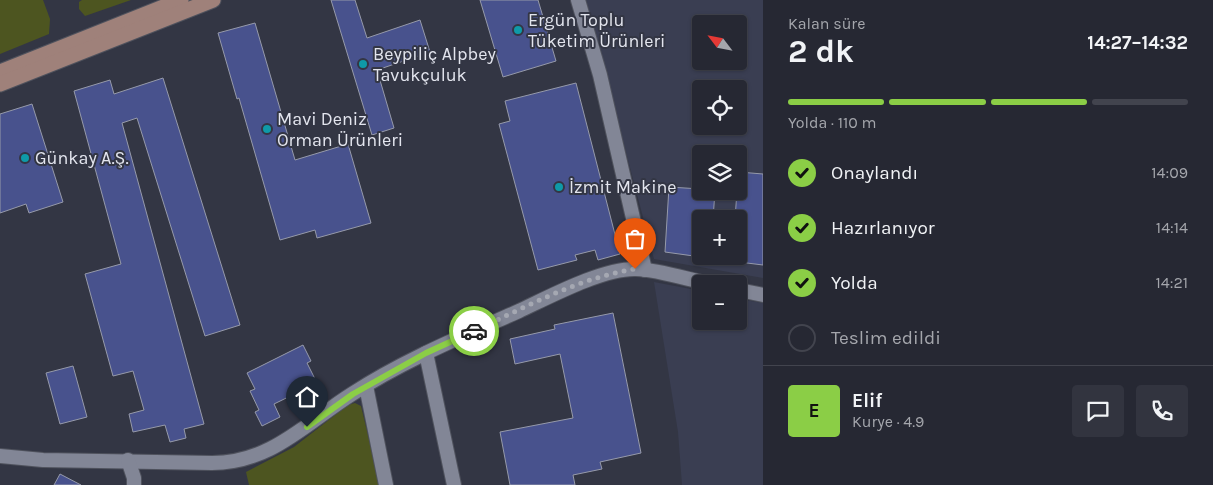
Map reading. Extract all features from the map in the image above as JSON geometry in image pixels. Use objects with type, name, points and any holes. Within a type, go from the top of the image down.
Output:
[{"type":"main road","points":[[0,72],[181,0]]},
{"type":"main road","points":[[0,84],[213,0]]},
{"type":"street","points":[[578,0],[600,75],[645,270]]},
{"type":"street","points":[[0,456],[43,460],[229,463],[251,458],[292,438],[353,394],[426,353],[577,284],[615,272],[635,269],[692,280]]},
{"type":"street","points":[[747,292],[763,295]]},
{"type":"street","points":[[426,353],[454,485]]},
{"type":"street","points":[[366,386],[386,485]]},
{"type":"street","points":[[128,460],[134,478],[134,485]]},
{"type":"shaded area","points":[[586,0],[763,0],[763,278],[654,259]]},
{"type":"shaded area","points":[[654,282],[692,289],[692,330],[747,330],[747,300],[763,303],[763,485],[682,485],[678,432]]},
{"type":"green space","points":[[0,0],[43,0],[50,19],[49,34],[0,54]]},
{"type":"green space","points":[[82,0],[131,0],[85,16],[79,9],[79,2]]},
{"type":"green space","points":[[355,403],[361,406],[380,485],[249,485],[246,472],[294,447],[348,405]]},
{"type":"building","name":"Beypiliç Alpbey Tavukçuluk","points":[[331,0],[355,0],[367,38],[420,20],[430,52],[377,70],[394,128],[372,135]]},
{"type":"building","name":"Ergün Toplu Tüketim Ürünleri","points":[[480,0],[538,0],[556,61],[503,77]]},
{"type":"building","name":"Mavi Deniz Orman Ürünleri","points":[[255,23],[295,160],[348,144],[371,223],[317,238],[315,230],[280,240],[218,33]]},
{"type":"building","points":[[163,78],[240,325],[205,336],[137,118],[122,123],[204,424],[184,429],[186,438],[170,442],[165,425],[133,432],[129,414],[144,410],[133,371],[113,376],[85,274],[121,264],[74,91],[110,80],[114,94]]},
{"type":"building","name":"İzmit Makine","points":[[576,83],[620,254],[598,260],[595,250],[575,255],[577,260],[538,270],[499,124],[510,121],[505,101]]},
{"type":"building","name":"Günkay A.Ş.","points":[[32,104],[63,202],[29,213],[26,204],[0,213],[0,114]]},
{"type":"building","points":[[747,173],[763,174],[763,265],[747,263],[747,210],[736,210],[736,200],[747,200]]},
{"type":"building","points":[[669,187],[692,188],[692,200],[714,200],[714,210],[692,210],[692,256],[665,252]]},
{"type":"building","points":[[613,313],[641,453],[600,462],[602,469],[573,475],[575,485],[510,485],[500,432],[573,418],[560,354],[515,364],[510,339],[555,329],[554,325]]},
{"type":"building","points":[[303,345],[311,361],[307,363],[317,383],[274,404],[280,417],[262,426],[255,412],[259,410],[250,391],[255,389],[247,373]]},
{"type":"building","points":[[73,366],[87,417],[60,424],[46,373]]},
{"type":"building","points":[[60,474],[81,485],[54,485]]},
{"type":"way so far","points":[[474,331],[577,284],[615,272],[635,269]]},
{"type":"place","name":"Ergün Toplu Tüketim Ürünleri","points":[[518,30]]},
{"type":"place","name":"Beypiliç Alpbey Tavukçuluk","points":[[363,64]]},
{"type":"place","name":"Mavi Deniz Orman Ürünleri","points":[[267,129]]},
{"type":"place","name":"Günkay A.Ş.","points":[[25,158]]},
{"type":"place","name":"İzmit Makine","points":[[559,187]]},
{"type":"route","points":[[307,427],[353,394],[426,353],[474,331]]}]
